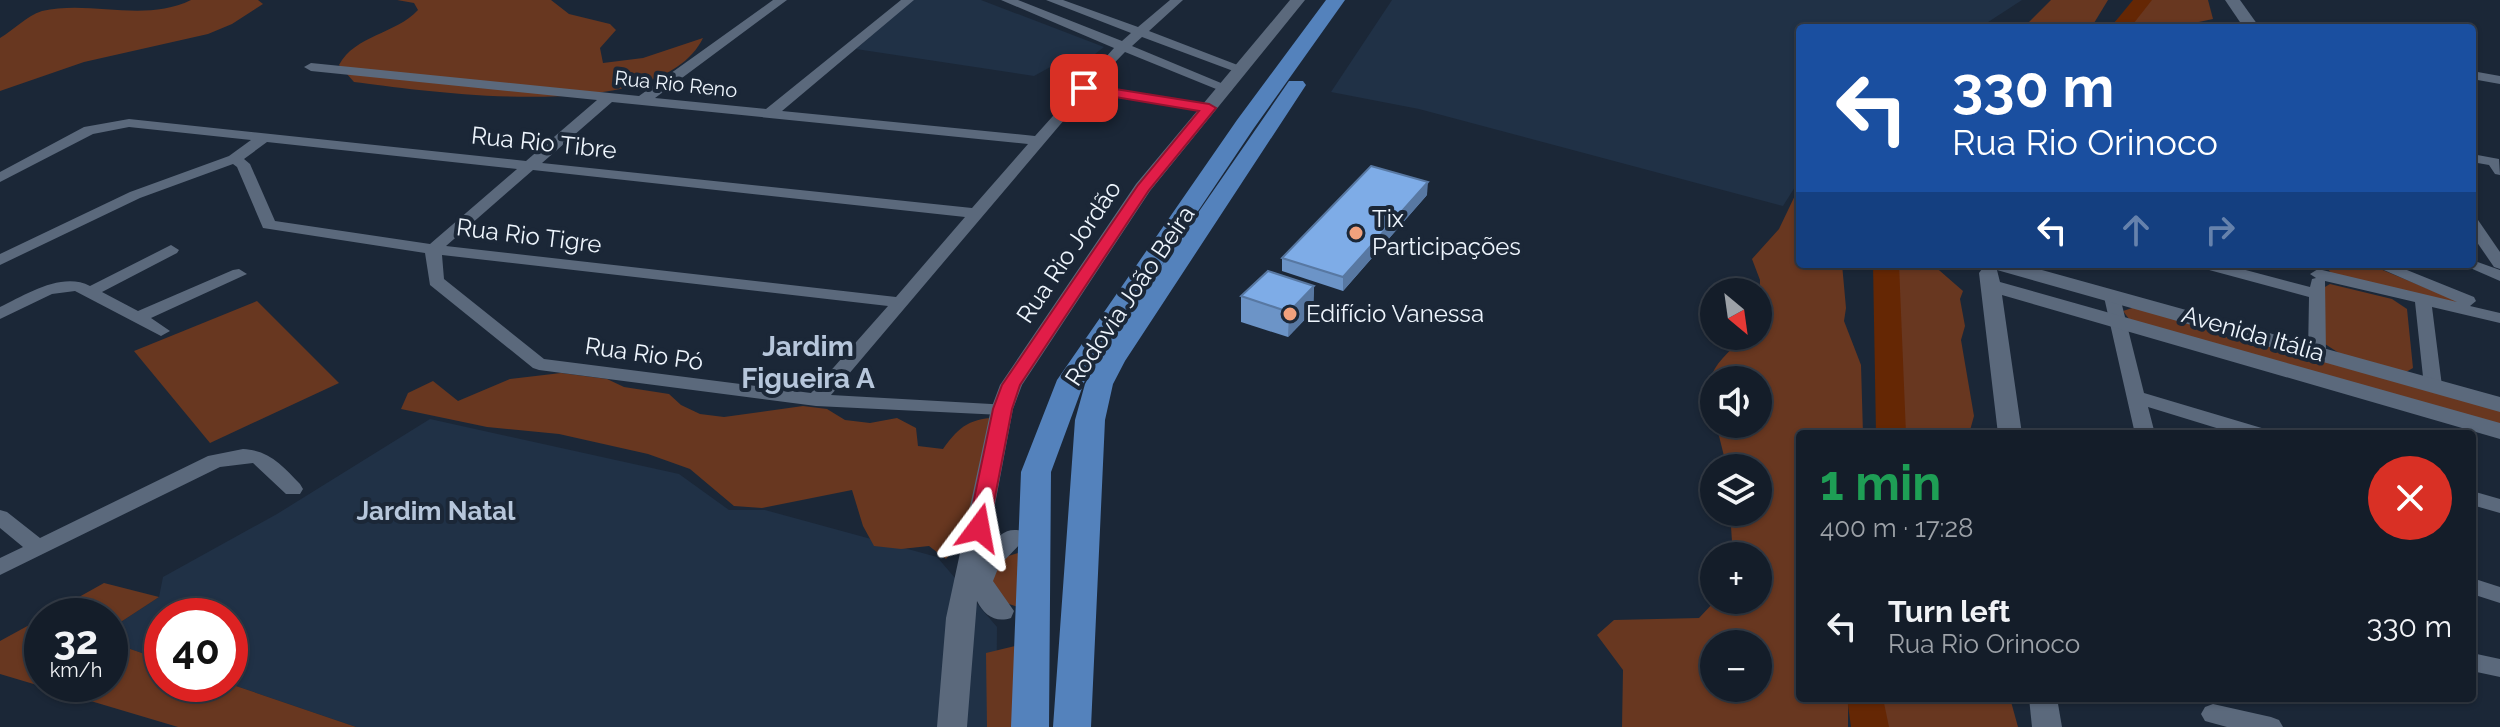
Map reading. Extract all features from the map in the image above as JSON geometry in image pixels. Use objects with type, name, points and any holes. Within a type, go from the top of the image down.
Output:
[{"type":"main road","name":"Rodovia João Beira","points":[[1023,540],[1036,472],[1071,380],[1245,125],[1336,0]]},
{"type":"main road","name":"Rodovia João Beira","points":[[1072,727],[1090,420],[1099,384],[1111,361],[1357,0]]},
{"type":"main road","points":[[1030,727],[1016,610],[1023,540],[1058,544],[1080,552]]},
{"type":"main road","points":[[1016,610],[1078,596]]},
{"type":"street","points":[[643,100],[781,0]]},
{"type":"street","points":[[769,114],[908,0]]},
{"type":"street","points":[[1007,0],[1226,88]]},
{"type":"street","points":[[1052,0],[1241,69]]},
{"type":"street","points":[[816,400],[1084,88],[1125,45],[1177,0]]},
{"type":"street","name":"Rua Rio Jordão","points":[[952,727],[960,618],[1002,409],[1011,385],[1143,188],[1298,0]]},
{"type":"street","points":[[2232,0],[2251,24]]},
{"type":"street","name":"Rua Rio Reno","points":[[311,67],[1038,141]]},
{"type":"street","points":[[2476,76],[2500,80]]},
{"type":"street","points":[[1084,88],[1209,108]]},
{"type":"street","points":[[433,249],[609,97]]},
{"type":"street","name":"Rua Rio Tibre","points":[[0,178],[89,130],[129,123],[974,213]]},
{"type":"street","points":[[0,260],[135,195],[234,159],[265,137]]},
{"type":"street","name":"Rua Rio Tigre","points":[[234,159],[243,164],[269,225],[433,249],[899,302]]},
{"type":"street","points":[[2476,159],[2494,162],[2500,171]]},
{"type":"street","points":[[2476,229],[2500,264]]},
{"type":"street","name":"Rua Rio Pó","points":[[433,249],[436,281],[539,364],[816,400],[1002,409]]},
{"type":"street","points":[[90,292],[171,250]]},
{"type":"street","points":[[2476,267],[2500,276]]},
{"type":"street","name":"Avenida Itália","points":[[2012,268],[2500,405]]},
{"type":"street","points":[[2219,268],[2318,294]]},
{"type":"street","points":[[2387,268],[2500,316]]},
{"type":"street","points":[[2317,354],[2318,269],[2423,300],[2500,316]]},
{"type":"street","points":[[137,318],[239,274]]},
{"type":"street","points":[[1990,275],[2009,430]]},
{"type":"street","name":"Avenida Itália","points":[[1990,275],[2118,322],[2500,431]]},
{"type":"street","points":[[0,314],[65,286],[78,286],[161,331]]},
{"type":"street","points":[[2112,297],[2144,430]]},
{"type":"street","points":[[2423,300],[2433,386]]},
{"type":"street","points":[[2136,397],[2245,430]]},
{"type":"street","points":[[0,567],[215,461],[243,455],[264,458],[293,489]]},
{"type":"street","points":[[2476,499],[2500,506]]},
{"type":"street","points":[[0,517],[37,547]]},
{"type":"street","points":[[979,528],[1023,540]]},
{"type":"street","points":[[1016,610],[989,599],[980,581],[988,561],[1023,540]]},
{"type":"street","points":[[2476,587],[2500,595]]},
{"type":"street","points":[[960,618],[1016,610]]},
{"type":"street","points":[[2476,663],[2500,668]]},
{"type":"street","points":[[2044,702],[2047,727]]},
{"type":"street","points":[[2213,713],[2271,727]]},
{"type":"shaded area","points":[[191,0],[258,0],[263,4],[232,24],[208,34],[84,62],[0,91],[0,38],[36,13],[61,8],[155,10]]},
{"type":"shaded area","points":[[397,0],[551,0],[569,14],[610,24],[616,30],[600,48],[603,63],[643,58],[703,38],[679,66],[641,83],[595,93],[542,97],[488,96],[354,82],[339,65],[346,55],[418,10],[414,3]]},
{"type":"shaded area","points":[[912,0],[981,0],[1104,47],[1081,65],[1063,60],[1034,76],[856,49]]},
{"type":"shaded area","points":[[1392,0],[2022,0],[1985,24],[1796,24],[1796,185],[1783,206],[1419,109],[1331,92]]},
{"type":"shaded area","points":[[2051,0],[2108,0],[2093,24],[2027,24]]},
{"type":"shaded area","points":[[2144,0],[2208,0],[2213,19],[2189,24],[2112,24]]},
{"type":"shaded area","points":[[1796,193],[1796,268],[1842,268],[1846,308],[1844,321],[1861,365],[1863,430],[1796,430],[1796,702],[1848,702],[1848,727],[1622,727],[1623,670],[1597,635],[1614,620],[1699,618],[1703,614],[1772,614],[1772,542],[1732,542],[1731,526],[1772,526],[1772,454],[1724,454],[1720,438],[1772,438],[1772,366],[1717,366],[1731,350],[1772,350],[1772,278],[1759,278],[1752,259],[1779,229]]},
{"type":"shaded area","points":[[1887,268],[1937,268],[1963,291],[1960,299],[1965,326],[1961,340],[1974,416],[1970,430],[1898,430],[1902,357],[1890,313]]},
{"type":"shaded area","points":[[2327,268],[2378,268],[2460,302],[2456,305],[2331,273]]},
{"type":"shaded area","points":[[2330,284],[2392,299],[2407,309],[2413,368],[2406,372],[2342,355],[2325,344],[2325,287]]},
{"type":"shaded area","points":[[257,301],[339,383],[210,443],[134,351]]},
{"type":"shaded area","points":[[2135,307],[2500,409],[2500,427],[2132,323],[2123,311]]},
{"type":"shaded area","points":[[561,373],[607,379],[624,387],[669,394],[681,405],[700,414],[724,417],[803,406],[827,409],[845,420],[870,423],[897,418],[916,428],[918,446],[943,449],[967,424],[1001,417],[975,526],[946,559],[929,546],[901,549],[874,546],[863,526],[852,490],[762,508],[734,506],[690,469],[648,454],[559,434],[487,427],[401,409],[408,393],[433,381],[458,401],[510,379]]},
{"type":"shaded area","points":[[430,419],[679,474],[729,510],[765,510],[937,557],[997,627],[996,727],[356,727],[248,690],[248,598],[157,598],[163,577],[277,514]]},
{"type":"shaded area","points":[[1018,553],[1018,607],[997,600],[988,570],[1002,558]]},
{"type":"shaded area","points":[[104,583],[159,597],[144,598],[144,607],[128,617],[128,598],[77,598]]},
{"type":"shaded area","points":[[144,607],[144,654],[128,648],[128,617]]},
{"type":"shaded area","points":[[24,628],[24,681],[0,674],[0,641]]},
{"type":"shaded area","points":[[1015,646],[1015,727],[987,727],[986,653]]},
{"type":"shaded area","points":[[128,648],[144,654],[144,702],[248,702],[248,690],[356,727],[178,727],[94,702],[128,702]]},
{"type":"shaded area","points":[[1870,702],[2011,702],[2018,727],[1881,727]]},
{"type":"building","name":"Tix Participações","points":[[1371,166],[1428,182],[1343,277],[1282,258]]},
{"type":"building","points":[[1268,271],[1314,286],[1289,312],[1241,296]]},
{"type":"waterway","points":[[2123,24],[2143,0]]},
{"type":"waterway","points":[[1886,268],[1891,430]]},
{"type":"waterway","points":[[1866,702],[1870,727]]},
{"type":"place","name":"Tix Participações","points":[[1356,233]]},
{"type":"place","name":"Edifício Vanessa","points":[[1290,314]]},
{"type":"district","name":"Jardim Figueira A","points":[[808,362]]},
{"type":"district","name":"Jardim Natal","points":[[436,511]]},
{"type":"route","points":[[979,528],[1002,409],[1011,385],[1143,188],[1209,108],[1084,88]]}]
